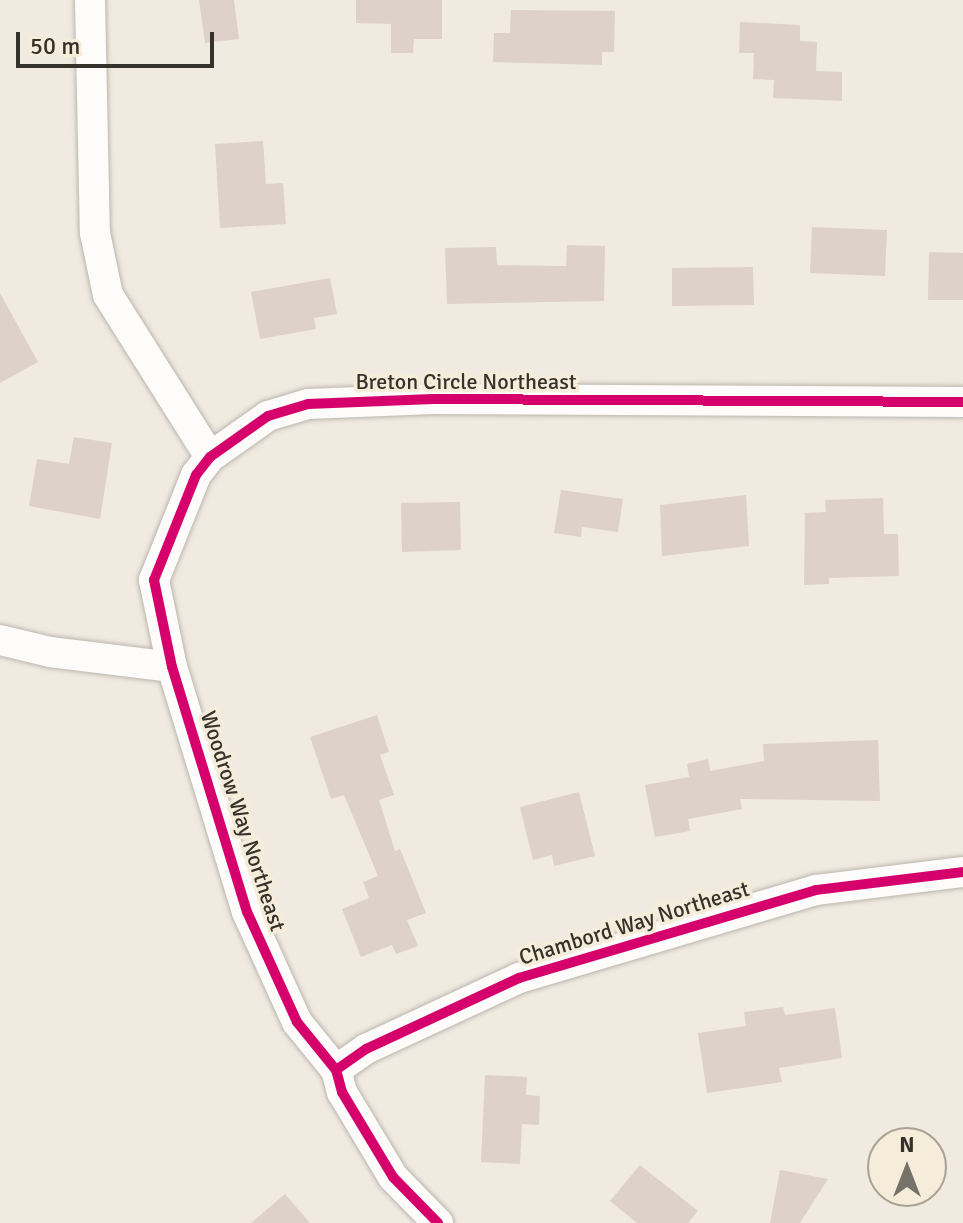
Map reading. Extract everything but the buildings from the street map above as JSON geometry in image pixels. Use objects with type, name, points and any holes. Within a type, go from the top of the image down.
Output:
[{"type":"street","points":[[90,0],[95,233],[108,295],[210,457]]},
{"type":"street","name":"Breton Circle Northeast","points":[[172,667],[154,580],[170,529],[196,475],[210,457],[268,416],[308,404],[433,399],[963,402]]},
{"type":"street","points":[[0,640],[50,652],[172,667]]},
{"type":"street","name":"Woodrow Way Northeast","points":[[172,667],[247,912],[297,1022],[336,1070],[342,1092],[393,1177],[438,1223]]},
{"type":"street","name":"Chambord Way Northeast","points":[[336,1070],[366,1049],[519,978],[816,890],[963,872]]},
{"type":"cycle path","points":[[438,1223],[393,1177],[342,1092],[336,1070],[297,1022],[247,912],[172,667],[154,580],[196,475],[210,457],[268,416],[308,404],[433,399],[963,402]]},
{"type":"cycle path","points":[[336,1070],[366,1049],[519,978],[816,890],[963,872]]}]
